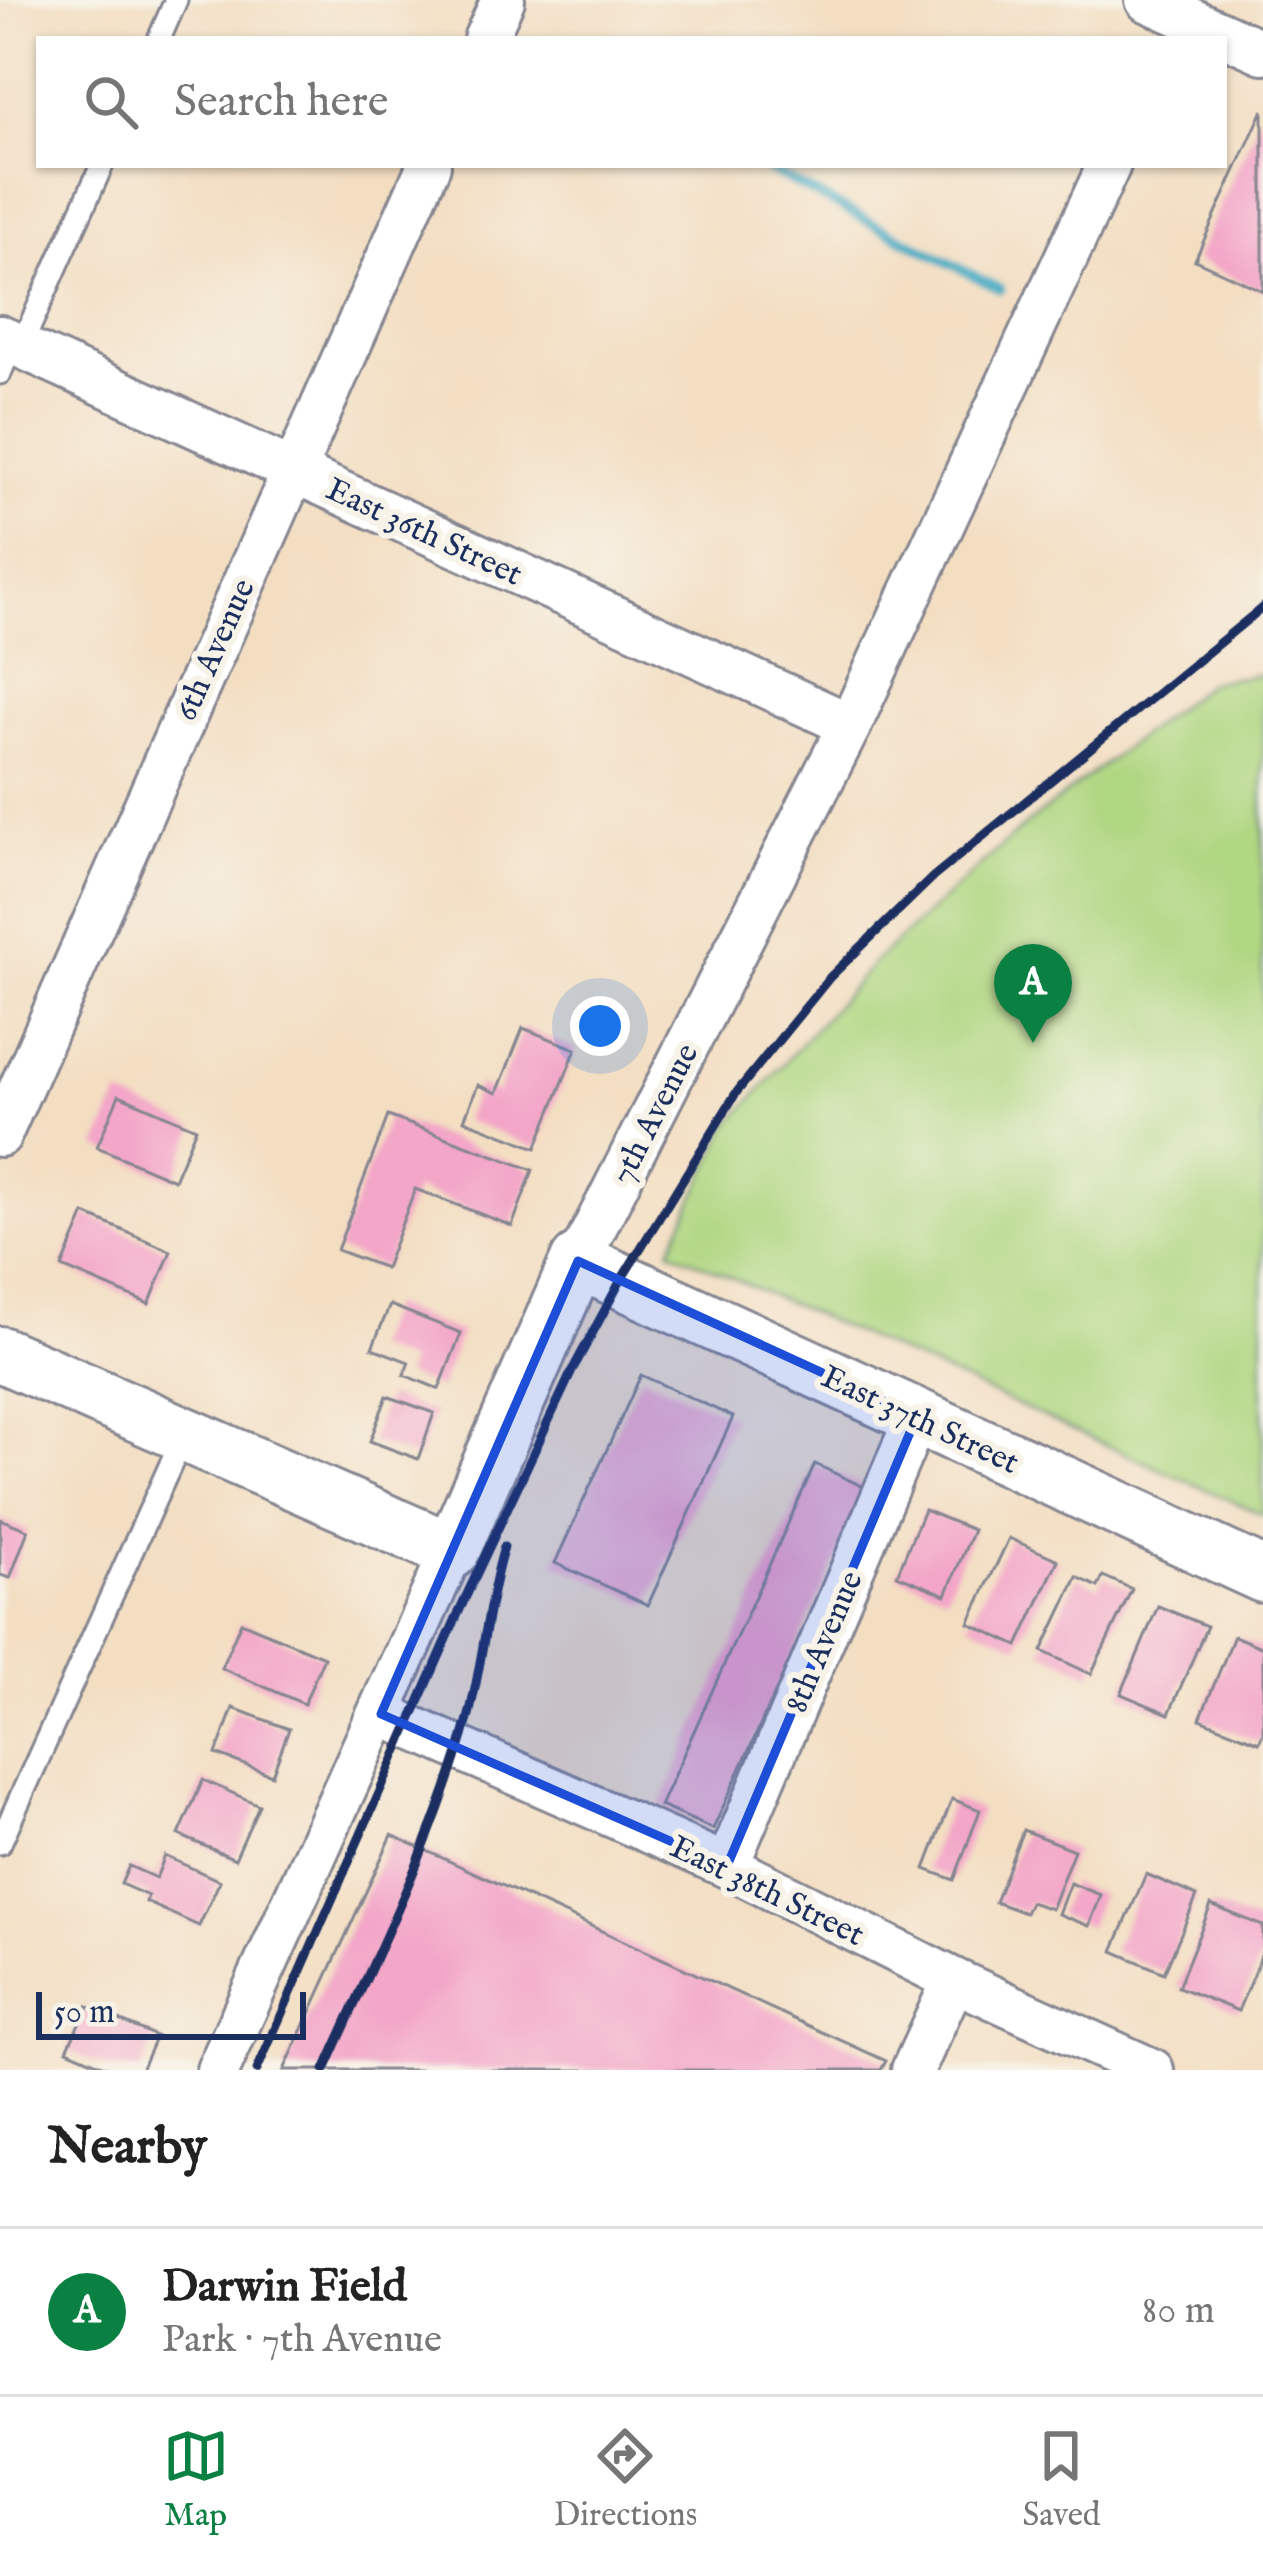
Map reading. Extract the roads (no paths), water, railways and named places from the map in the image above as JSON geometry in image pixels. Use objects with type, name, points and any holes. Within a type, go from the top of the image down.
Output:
[{"type":"street","points":[[486,36],[503,0]]},
{"type":"street","points":[[1170,13],[1225,36]]},
{"type":"street","points":[[1227,37],[1263,52]]},
{"type":"street","name":"6th Avenue","points":[[0,1135],[428,168]]},
{"type":"street","name":"7th Avenue","points":[[218,2070],[381,1714],[578,1261],[850,725],[1108,168]]},
{"type":"street","name":"East 36th Street","points":[[8,350],[292,469],[850,725]]},
{"type":"street","name":"East 37th Street","points":[[578,1261],[1263,1575]]},
{"type":"street","points":[[0,1354],[452,1552]]},
{"type":"street","name":"8th Avenue","points":[[728,1866],[917,1416]]},
{"type":"street","name":"East 38th Street","points":[[381,1714],[728,1866],[954,1979],[1152,2070]]},
{"type":"street","points":[[913,2070],[954,1979]]},
{"type":"lane","points":[[160,36],[176,0]]},
{"type":"lane","points":[[8,350],[100,168]]},
{"type":"lane","points":[[0,1843],[184,1435]]},
{"type":"waterway","points":[[765,168],[1000,289]]},
{"type":"railway","points":[[257,2070],[461,1607],[573,1369],[621,1280],[736,1093],[830,977],[933,877],[1263,607]]},
{"type":"railway","points":[[325,2070],[403,1897],[454,1764],[473,1698],[504,1547]]},
{"type":"place","name":"Darwin Field","points":[[1033,1043]]}]
